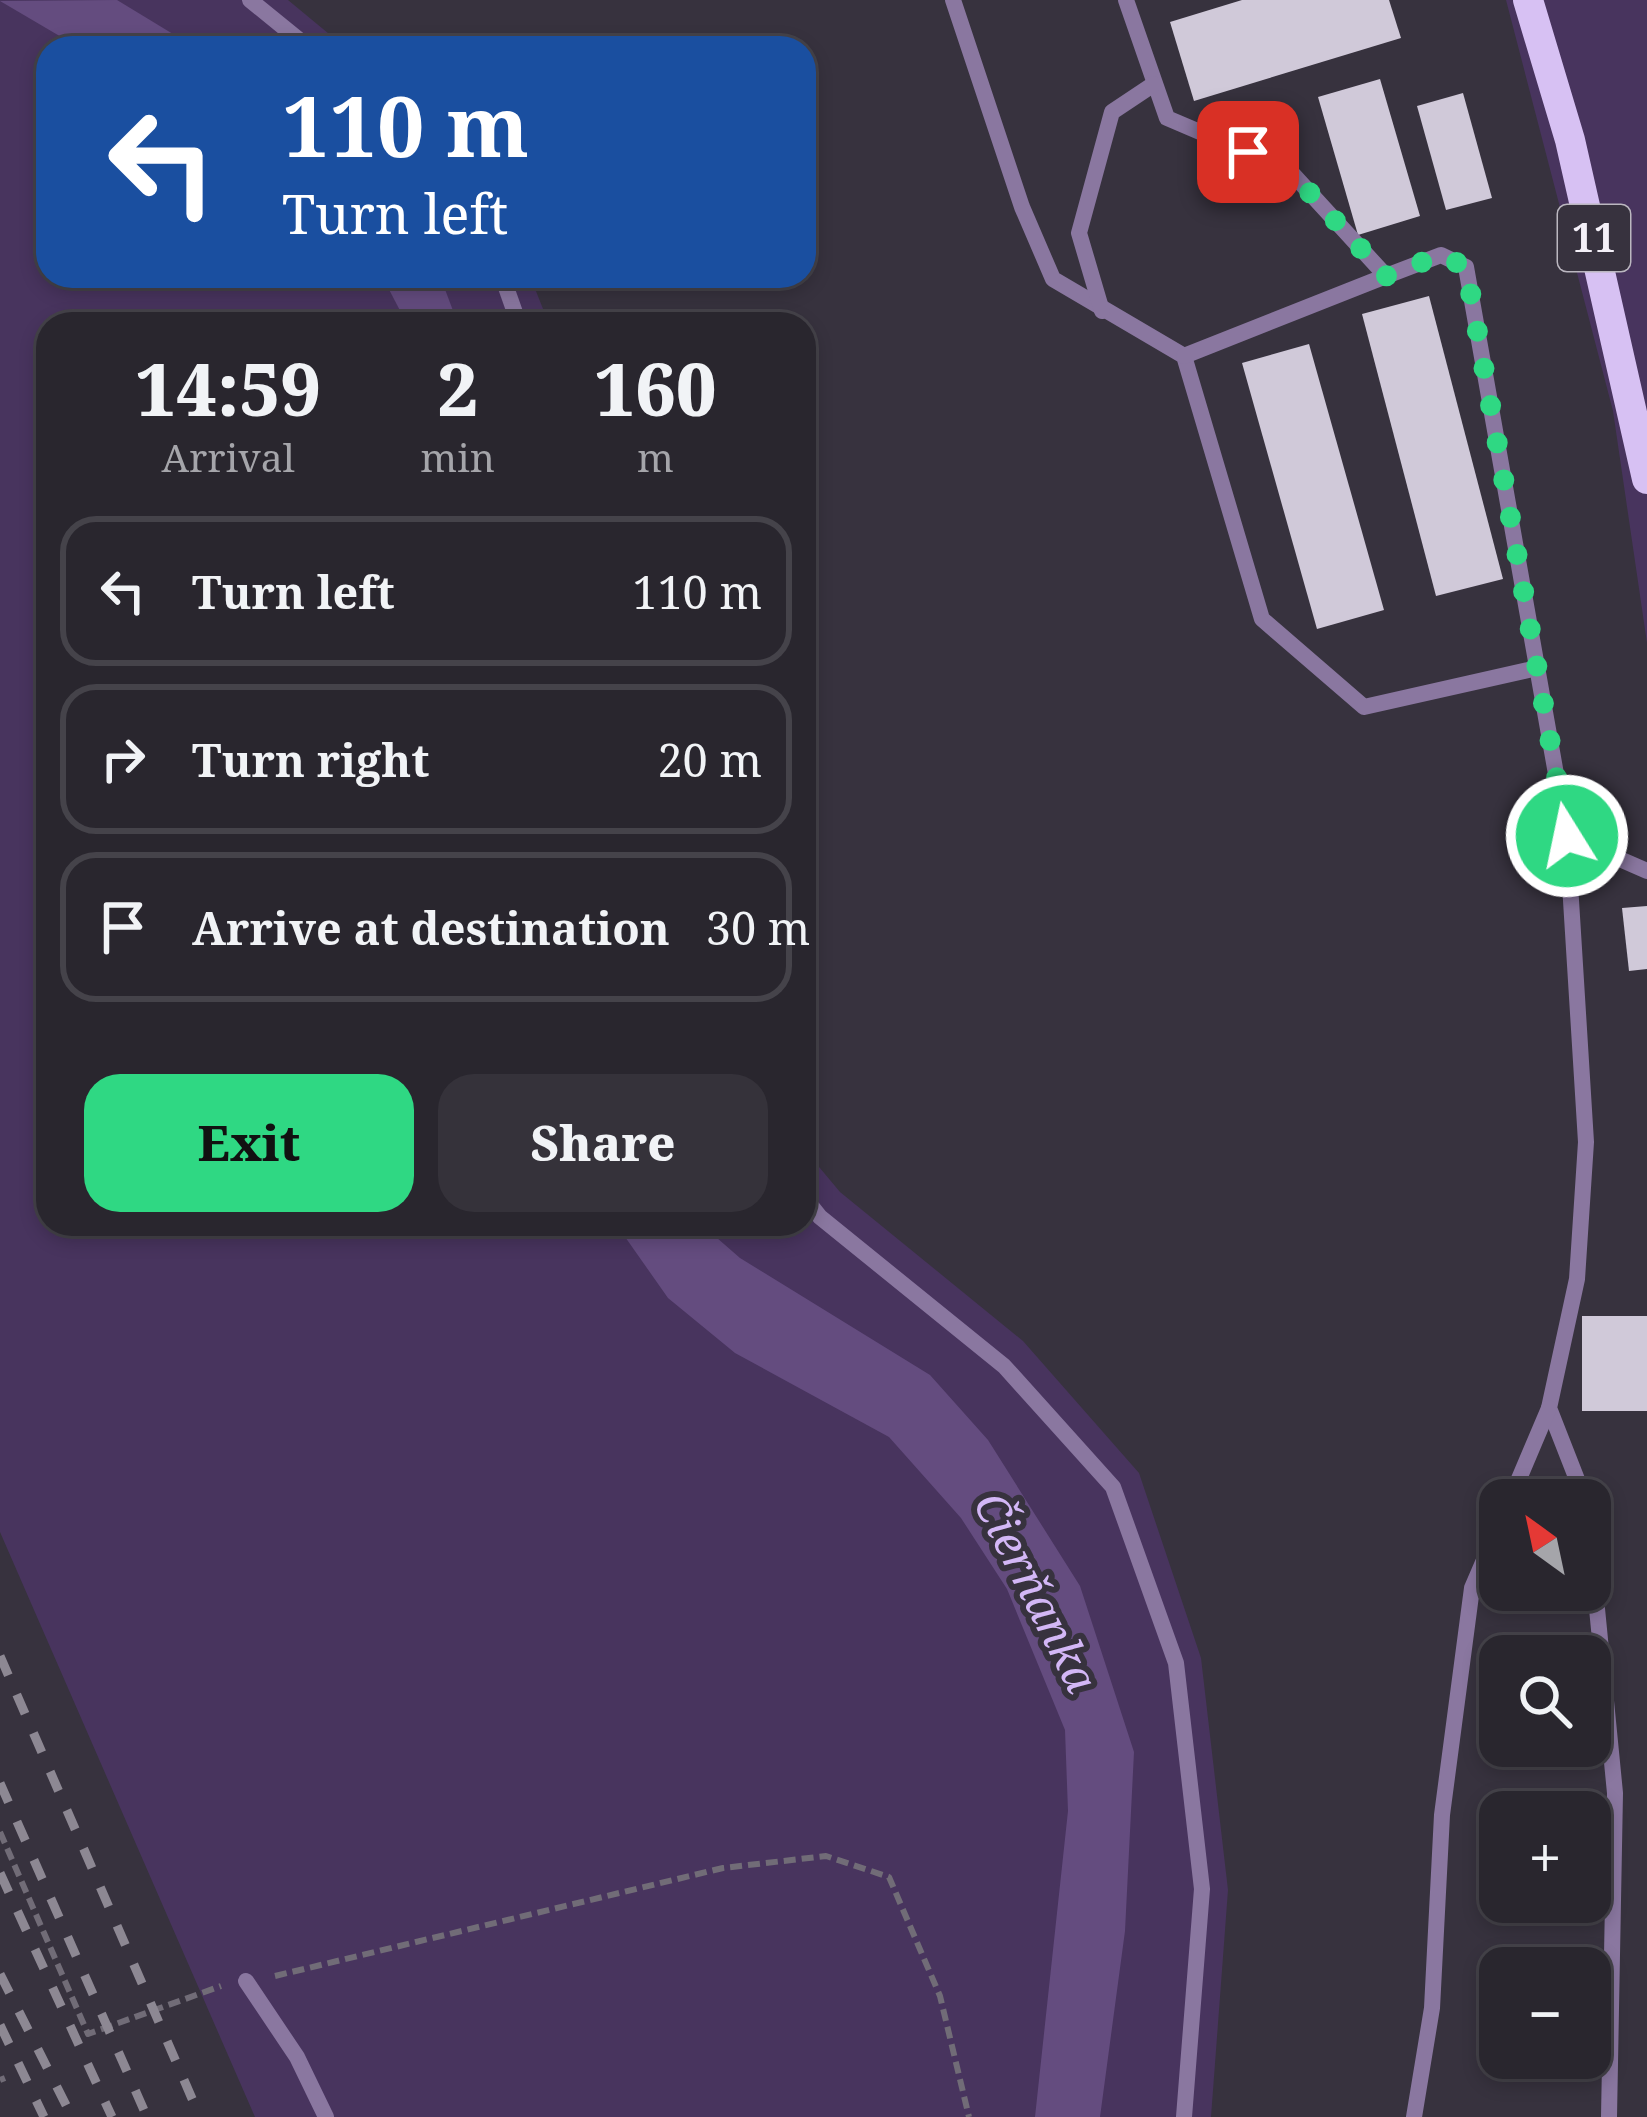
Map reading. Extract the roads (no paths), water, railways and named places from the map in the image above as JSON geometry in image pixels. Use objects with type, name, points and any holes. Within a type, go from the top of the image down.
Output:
[{"type":"main road","name":"11","points":[[1528,0],[1570,140],[1647,479]]},
{"type":"lane","points":[[250,0],[294,36]]},
{"type":"lane","points":[[953,0],[1022,207],[1053,279],[1184,356],[1262,620],[1364,707],[1537,668]]},
{"type":"lane","points":[[1126,0],[1167,118],[1289,170],[1386,276]]},
{"type":"lane","points":[[1102,311],[1079,233],[1112,112],[1154,84]]},
{"type":"lane","points":[[1184,356],[1441,255],[1466,267],[1567,836],[1586,1142],[1577,1279],[1549,1408],[1519,1479]]},
{"type":"lane","points":[[1567,836],[1647,871]]},
{"type":"lane","points":[[816,1211],[1004,1366],[1113,1487],[1176,1664],[1202,1889],[1184,2117]]},
{"type":"lane","points":[[1549,1408],[1577,1479]]},
{"type":"lane","points":[[1414,2117],[1432,2008],[1442,1815],[1472,1588],[1479,1572]]},
{"type":"lane","points":[[1597,1611],[1616,1793],[1609,2117]]},
{"type":"lane","points":[[246,1982],[297,2056],[326,2117]]},
{"type":"water","points":[[117,0],[176,36],[60,36],[0,1]]},
{"type":"water","points":[[388,288],[444,288],[454,312],[401,312]]},
{"type":"water","name":"Čierňanka","points":[[624,1236],[715,1236],[740,1258],[930,1375],[988,1440],[1080,1586],[1134,1752],[1125,1931],[1100,2117],[1035,2117],[1068,1811],[1065,1730],[1007,1589],[961,1518],[889,1437],[735,1353],[668,1298]]},
{"type":"railway","points":[[0,1656],[200,2117]]},
{"type":"railway","points":[[0,1783],[147,2117]]},
{"type":"railway","points":[[0,1873],[112,2117]]},
{"type":"railway","points":[[0,1974],[72,2117]]},
{"type":"railway","points":[[0,2025],[44,2117]]}]
